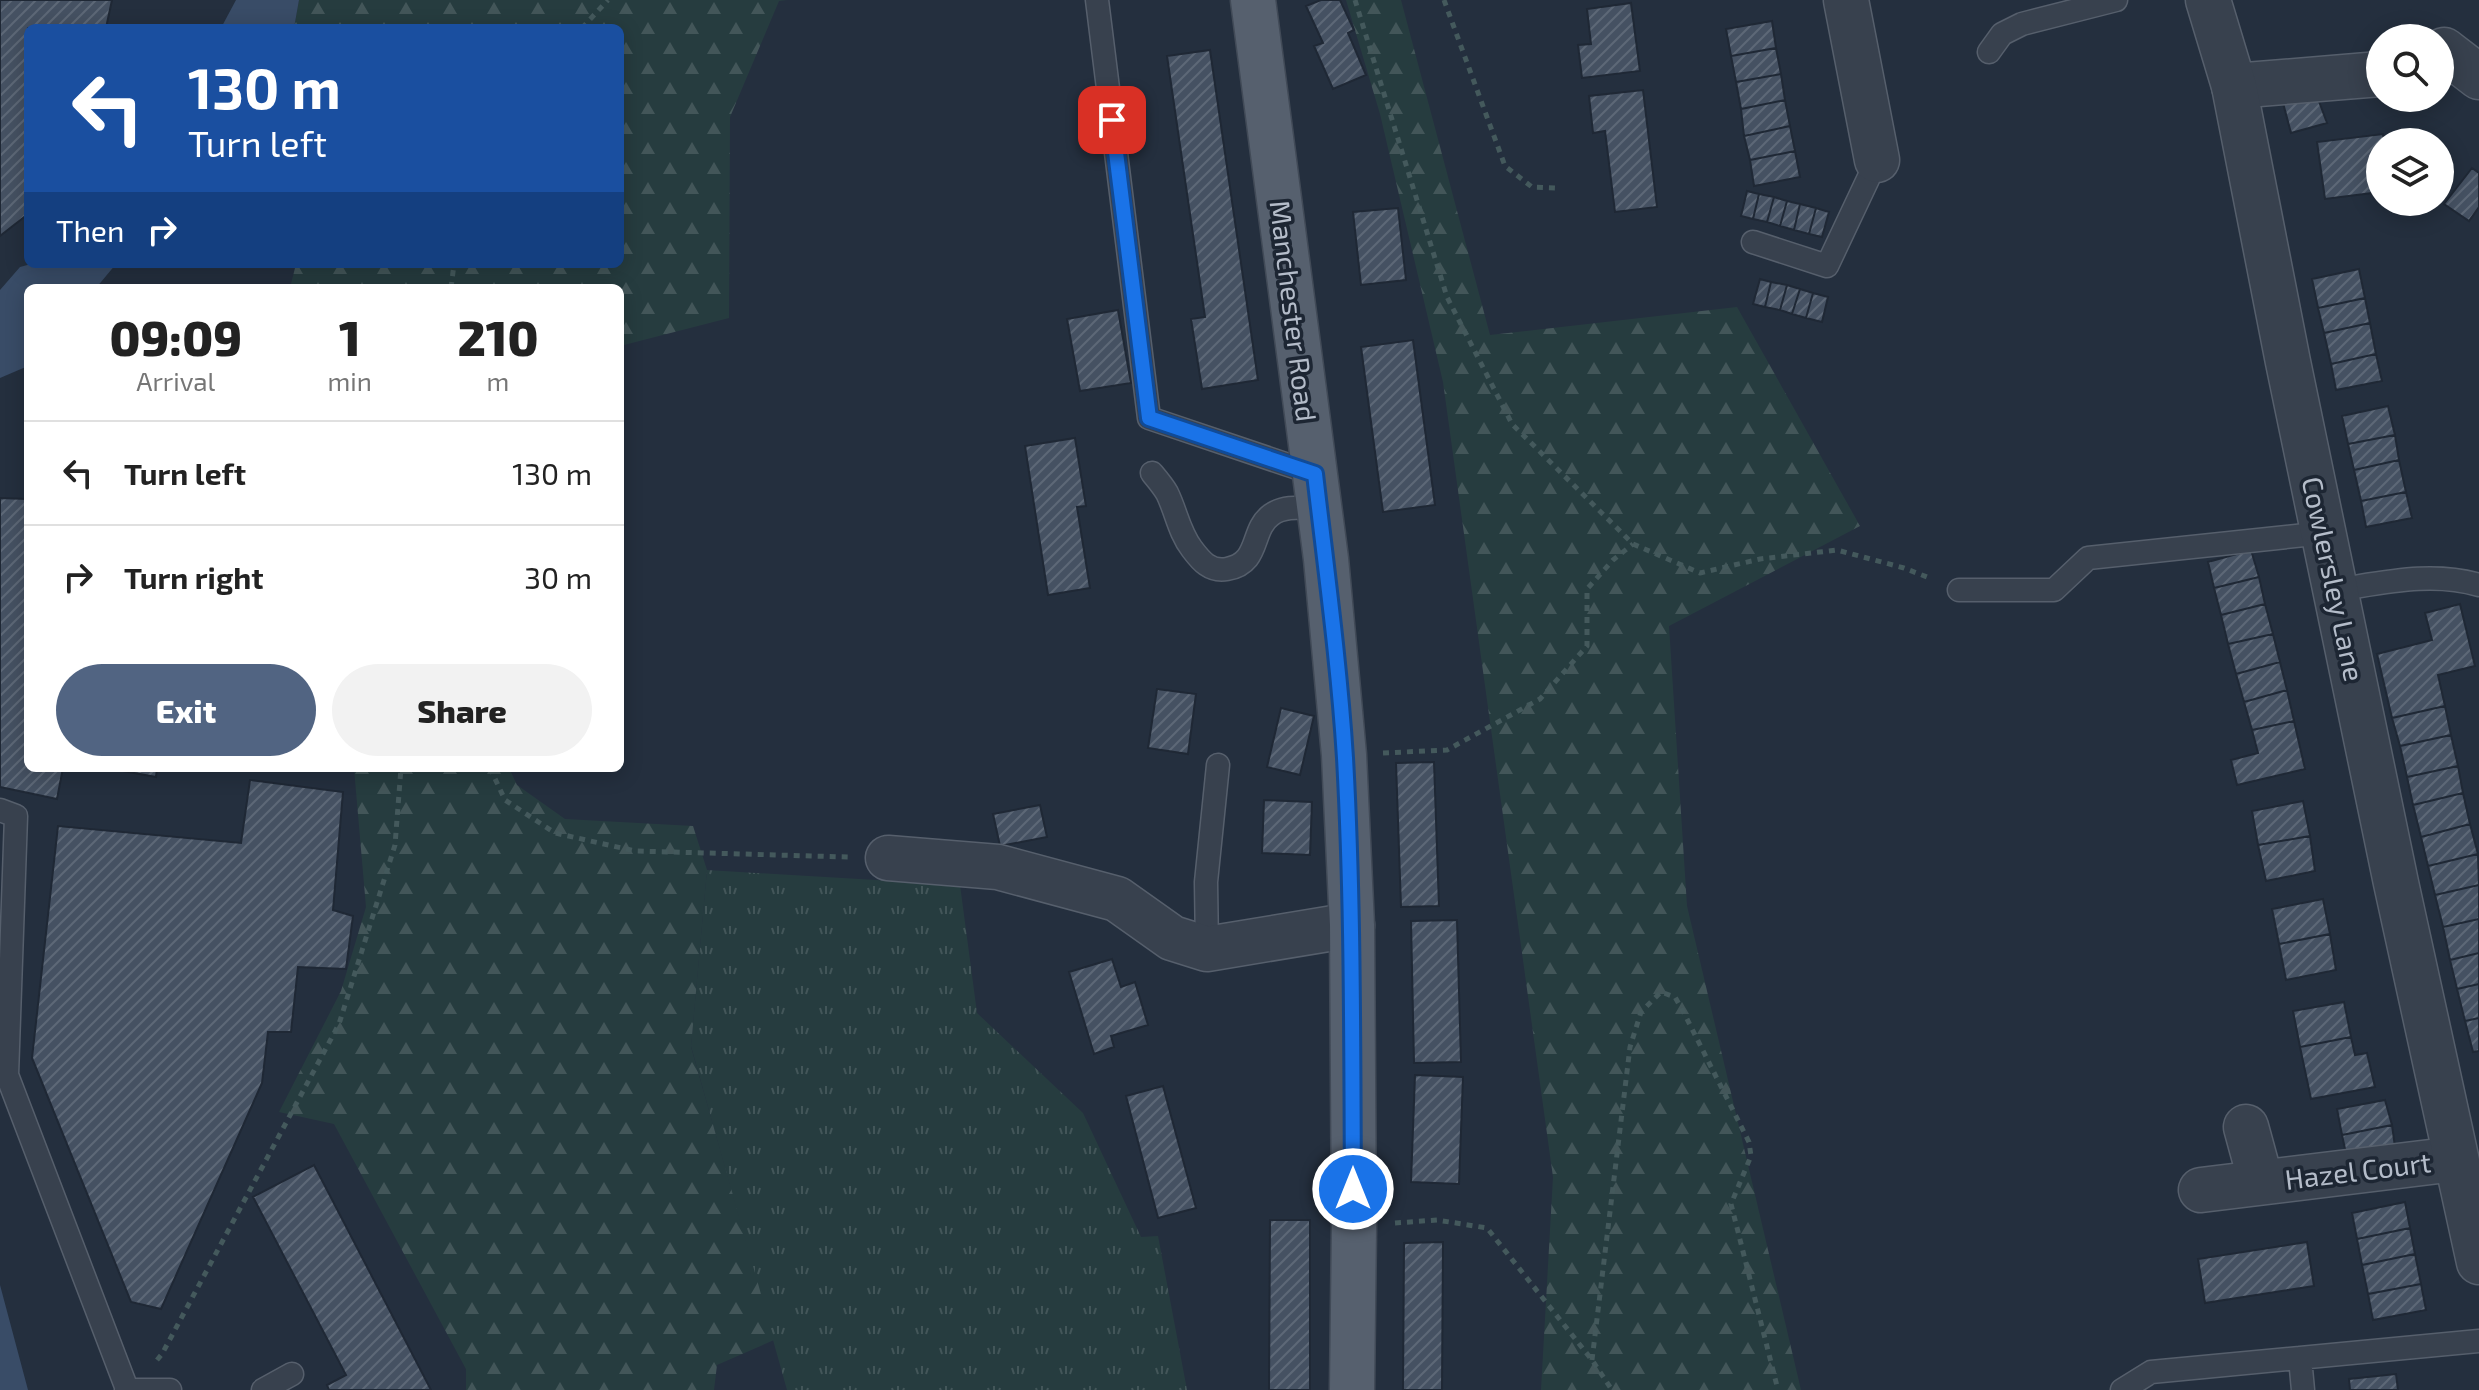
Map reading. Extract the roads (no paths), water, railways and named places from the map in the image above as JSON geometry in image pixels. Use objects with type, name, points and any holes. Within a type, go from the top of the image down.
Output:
[{"type":"main road","name":"Manchester Road","points":[[1253,0],[1317,491],[1344,755],[1352,925],[1352,1390]]},
{"type":"street","points":[[1846,0],[1877,160]]},
{"type":"street","name":"Cowlersley Lane","points":[[2208,0],[2234,86],[2335,590],[2479,1262]]},
{"type":"street","points":[[2454,46],[2479,77]]},
{"type":"street","points":[[2234,86],[2366,75]]},
{"type":"street","points":[[888,858],[998,867],[1117,899],[1172,938],[1207,949],[1352,925]]},
{"type":"street","name":"Hazel Court","points":[[2246,1127],[2261,1182]]},
{"type":"street","name":"Hazel Court","points":[[2201,1190],[2455,1159]]},
{"type":"lane","points":[[1097,0],[1149,418],[1317,491]]},
{"type":"lane","points":[[1989,52],[2002,34],[2022,24],[2116,0]]},
{"type":"lane","points":[[1753,242],[1827,266],[1877,160]]},
{"type":"lane","points":[[1152,473],[1166,491],[1190,547],[1206,566],[1223,570],[1241,565],[1270,515],[1317,491]]},
{"type":"lane","points":[[1959,590],[2054,590],[2088,558],[2324,533]]},
{"type":"lane","points":[[2335,590],[2428,577],[2479,585]]},
{"type":"lane","points":[[1207,949],[1206,882],[1218,765]]},
{"type":"lane","points":[[0,810],[16,816],[7,1075],[127,1390],[170,1390]]},
{"type":"lane","points":[[2122,1390],[2151,1372],[2479,1341]]},
{"type":"lane","points":[[2300,1358],[2303,1390]]},
{"type":"lane","points":[[263,1390],[292,1374]]},
{"type":"water","points":[[236,0],[299,0],[295,24],[223,24]]},
{"type":"water","points":[[20,267],[113,268],[99,284],[24,284],[24,368],[0,378],[0,290]]},
{"type":"water","points":[[0,1285],[28,1390],[0,1390]]}]
